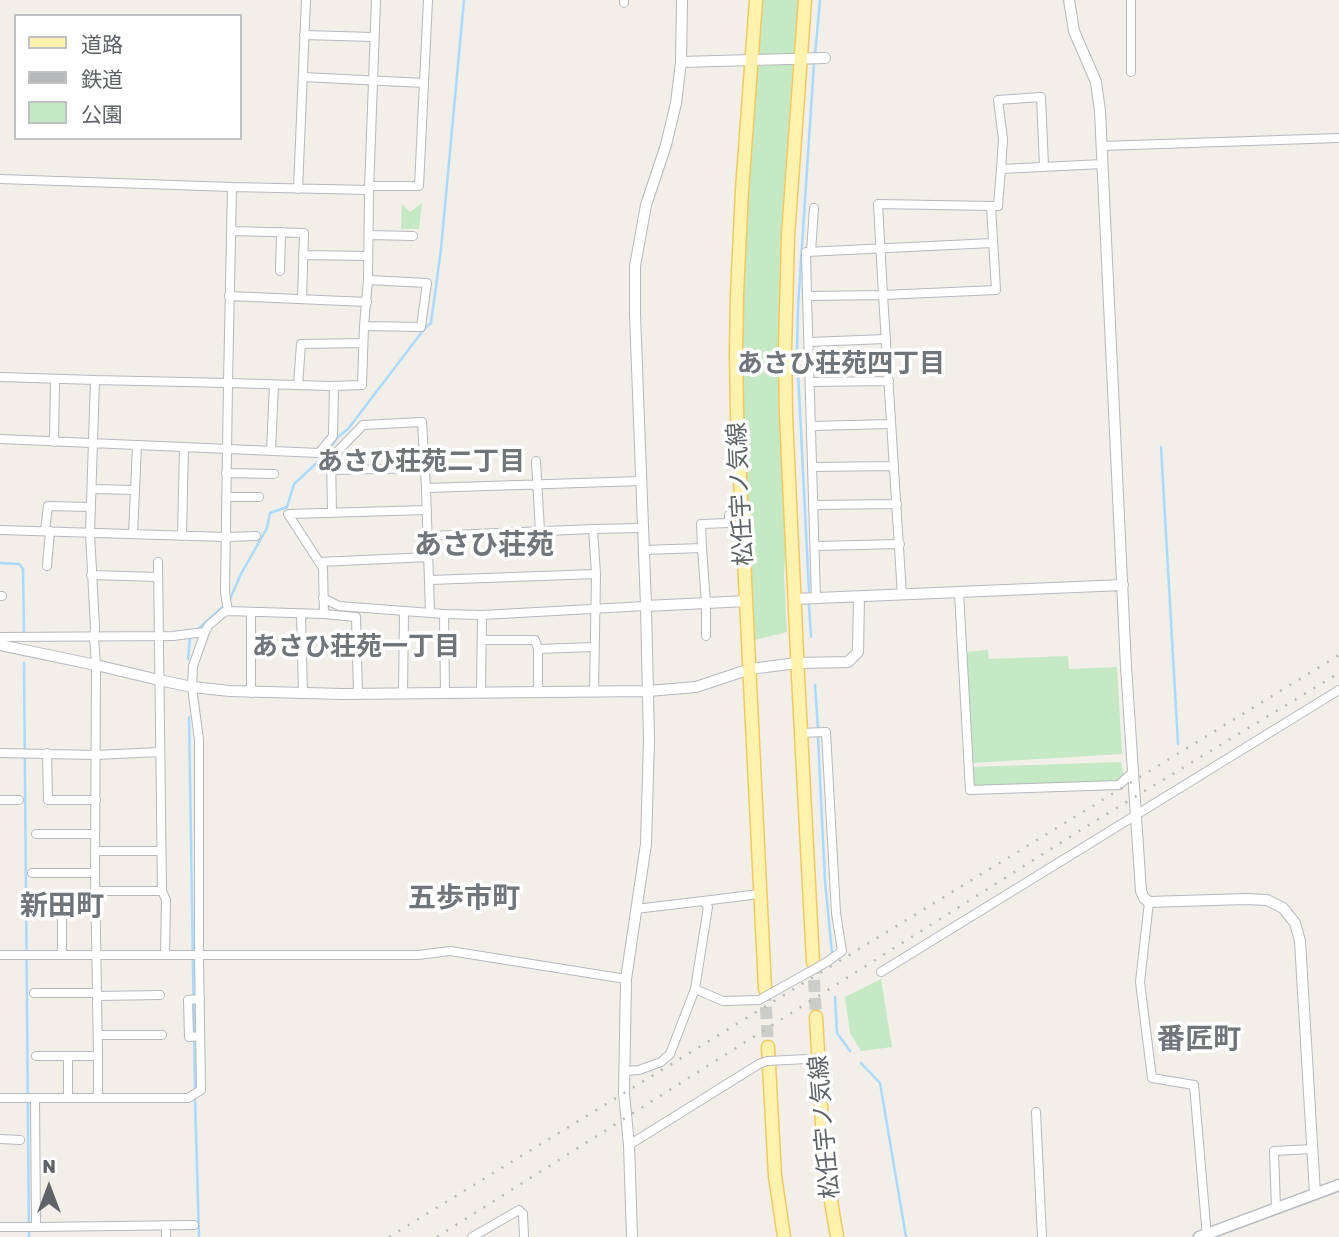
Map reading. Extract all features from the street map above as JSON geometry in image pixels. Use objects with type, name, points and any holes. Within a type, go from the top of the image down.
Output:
[{"type":"main road","name":"松任宇ノ気線","points":[[756,0],[742,190],[737,306],[737,416],[762,994]]},
{"type":"main road","name":"松任宇ノ気線","points":[[805,0],[814,59],[788,236],[785,320],[786,415],[813,962]]},
{"type":"main road","name":"松任宇ノ気線","points":[[816,1017],[824,1159],[837,1237]]},
{"type":"main road","name":"松任宇ノ気線","points":[[768,1047],[775,1176],[784,1237]]},
{"type":"main road","points":[[1204,1236],[1339,1185]]},
{"type":"street","points":[[298,189],[306,0]]},
{"type":"street","points":[[0,377],[362,385],[368,281],[376,0]]},
{"type":"street","points":[[0,179],[298,189],[419,187],[428,0]]},
{"type":"street","points":[[632,1237],[629,1145],[624,1098],[626,979],[646,844],[649,740],[635,266],[646,205],[666,145],[676,103],[681,62],[682,0]]},
{"type":"street","points":[[1069,0],[1074,31],[1096,82],[1100,111],[1141,891],[1149,902],[1267,900],[1283,908],[1294,923],[1300,941],[1315,1194]]},
{"type":"street","points":[[1131,0],[1131,72]]},
{"type":"street","points":[[304,35],[373,37]]},
{"type":"street","points":[[681,62],[814,59]]},
{"type":"street","points":[[303,77],[424,83]]},
{"type":"street","points":[[902,595],[878,204],[998,206],[1003,139],[998,100],[1041,97],[1044,166]]},
{"type":"street","points":[[1102,146],[1339,138]]},
{"type":"street","points":[[1001,169],[1103,164]]},
{"type":"street","points":[[0,1098],[188,1098],[201,1090],[200,999],[195,956],[199,740],[192,687],[193,666],[203,632],[224,612],[227,605],[226,472],[232,187]]},
{"type":"street","points":[[807,296],[996,290],[991,206]]},
{"type":"street","points":[[811,252],[814,208]]},
{"type":"street","points":[[232,231],[304,233],[302,299]]},
{"type":"street","points":[[280,271],[281,232]]},
{"type":"street","points":[[369,235],[413,236]]},
{"type":"street","points":[[816,599],[806,252],[992,243]]},
{"type":"street","points":[[303,255],[368,256]]},
{"type":"street","points":[[364,326],[421,327],[427,283],[368,281]]},
{"type":"street","points":[[229,296],[367,302]]},
{"type":"street","points":[[809,342],[886,339]]},
{"type":"street","points":[[298,385],[301,344],[363,344]]},
{"type":"street","points":[[54,442],[55,379]]},
{"type":"street","points":[[95,380],[90,533],[96,628],[98,1098]]},
{"type":"street","points":[[810,382],[890,381]]},
{"type":"street","points":[[271,451],[274,385]]},
{"type":"street","points":[[332,513],[331,470],[326,454],[333,436],[334,386]]},
{"type":"street","points":[[0,439],[326,454],[363,425],[422,422],[429,536],[430,612]]},
{"type":"street","points":[[811,426],[891,424]]},
{"type":"street","points":[[134,534],[137,446]]},
{"type":"street","points":[[182,536],[184,448]]},
{"type":"street","points":[[536,461],[540,531]]},
{"type":"street","points":[[812,467],[894,466]]},
{"type":"street","points":[[331,470],[425,468]]},
{"type":"street","points":[[226,472],[274,474]]},
{"type":"street","points":[[426,488],[640,481]]},
{"type":"street","points":[[92,489],[135,490]]},
{"type":"street","points":[[226,497],[259,497]]},
{"type":"street","points":[[813,505],[897,503]]},
{"type":"street","points":[[47,566],[48,506],[91,507]]},
{"type":"street","points":[[324,614],[323,568],[288,514],[427,510]]},
{"type":"street","points":[[706,636],[701,524],[729,523],[729,515]]},
{"type":"street","points":[[429,536],[642,528]]},
{"type":"street","points":[[593,529],[596,574],[594,692]]},
{"type":"street","points":[[0,530],[256,536]]},
{"type":"street","points":[[815,547],[900,544]]},
{"type":"street","points":[[643,550],[702,548]]},
{"type":"street","points":[[319,562],[429,557]]},
{"type":"street","points":[[158,562],[161,851],[162,891],[166,900],[165,956]]},
{"type":"street","points":[[430,580],[596,574]]},
{"type":"street","points":[[91,575],[158,577]]},
{"type":"street","points":[[794,598],[1123,585]]},
{"type":"street","points":[[959,593],[970,790],[1119,785],[1133,772]]},
{"type":"street","points":[[0,645],[192,687],[251,693],[648,691],[696,687],[750,669],[797,663],[848,662],[858,652],[859,597]]},
{"type":"street","points":[[323,598],[340,606],[482,615],[747,601]]},
{"type":"street","points":[[227,605],[251,612],[356,617],[358,694]]},
{"type":"street","points":[[403,694],[404,611]]},
{"type":"street","points":[[251,612],[251,693]]},
{"type":"street","points":[[301,614],[303,694]]},
{"type":"street","points":[[444,614],[445,693]]},
{"type":"street","points":[[481,693],[482,615]]},
{"type":"street","points":[[0,637],[173,636],[203,632]]},
{"type":"street","points":[[482,640],[535,640],[538,649],[538,693]]},
{"type":"street","points":[[538,649],[594,647]]},
{"type":"street","points":[[881,972],[1339,690]]},
{"type":"street","points":[[695,989],[723,1001],[762,994],[827,962],[842,951],[836,913],[826,732],[800,733]]},
{"type":"street","points":[[0,753],[96,755],[160,752]]},
{"type":"street","points":[[47,754],[48,800],[96,800]]},
{"type":"street","points":[[0,800],[19,800]]},
{"type":"street","points":[[36,834],[95,834]]},
{"type":"street","points":[[95,851],[161,851]]},
{"type":"street","points":[[32,873],[95,873]]},
{"type":"street","points":[[96,891],[162,891]]},
{"type":"street","points":[[636,909],[759,894]]},
{"type":"street","points":[[625,1071],[639,1070],[661,1062],[670,1054],[695,989],[708,907],[703,901]]},
{"type":"street","points":[[1149,902],[1140,982],[1152,1078],[1194,1084],[1204,1236]]},
{"type":"street","points":[[62,916],[62,955]]},
{"type":"street","points":[[0,955],[418,956],[450,951],[626,979]]},
{"type":"street","points":[[34,993],[160,995]]},
{"type":"street","points":[[200,999],[188,1000],[188,1037],[200,1036]]},
{"type":"street","points":[[98,1035],[162,1035]]},
{"type":"street","points":[[36,1056],[98,1056]]},
{"type":"street","points":[[68,1056],[68,1098]]},
{"type":"street","points":[[629,1145],[758,1064],[767,1061],[828,1058]]},
{"type":"street","points":[[30,1098],[32,1227]]},
{"type":"street","points":[[1036,1112],[1042,1237]]},
{"type":"street","points":[[0,1139],[20,1140]]},
{"type":"street","points":[[1276,1208],[1274,1151],[1312,1149]]},
{"type":"street","points":[[472,1237],[519,1210],[523,1214],[524,1237]]},
{"type":"street","points":[[0,1227],[194,1225]]},
{"type":"street","points":[[166,1226],[166,1237]]},
{"type":"street","points":[[99,1227],[100,1237]]},
{"type":"green space","points":[[762,0],[799,0],[795,54],[758,55]]},
{"type":"green space","points":[[793,64],[780,250],[779,315],[787,632],[754,640],[748,490],[744,456],[743,277],[747,191],[757,66]]},
{"type":"green space","points":[[422,203],[419,229],[401,229],[402,204],[410,212]]},
{"type":"green space","points":[[988,650],[989,659],[1068,656],[1069,669],[1117,667],[1122,754],[972,763],[966,652]]},
{"type":"green space","points":[[1121,762],[1124,778],[1116,782],[976,788],[972,786],[971,767]]},
{"type":"green space","points":[[881,979],[892,1047],[861,1051],[850,1033],[845,997]]},
{"type":"waterway","points":[[230,599],[267,528],[270,513],[287,507],[294,484],[348,429],[431,323],[441,249],[464,0]]},
{"type":"waterway","points":[[815,56],[820,0]]},
{"type":"waterway","points":[[809,591],[797,352],[814,63]]},
{"type":"waterway","points":[[1161,447],[1178,744]]},
{"type":"waterway","points":[[0,563],[19,564],[23,569],[24,632]]},
{"type":"waterway","points":[[197,630],[226,604]]},
{"type":"waterway","points":[[809,604],[811,637]]},
{"type":"waterway","points":[[188,659],[190,638],[193,635]]},
{"type":"waterway","points":[[24,663],[29,1237]]},
{"type":"waterway","points":[[815,685],[818,729]]},
{"type":"waterway","points":[[189,717],[195,1090]]},
{"type":"waterway","points":[[818,738],[825,881],[832,953]]},
{"type":"waterway","points":[[835,997],[837,1033],[850,1051]]},
{"type":"waterway","points":[[861,1063],[880,1083],[906,1237]]},
{"type":"waterway","points":[[195,1097],[199,1237]]},
{"type":"tunnel","points":[[813,962],[816,1017]]},
{"type":"tunnel","points":[[765,989],[768,1047]]},
{"type":"railway","points":[[389,1237],[1339,655]]},
{"type":"railway","points":[[437,1237],[1092,823],[1339,673]]},
{"type":"district","name":"あさひ荘苑四丁目","points":[[841,364]]},
{"type":"district","name":"あさひ荘苑二丁目","points":[[421,462]]},
{"type":"district","name":"あさひ荘苑","points":[[484,546]]},
{"type":"district","name":"あさひ荘苑一丁目","points":[[356,647]]},
{"type":"district","name":"五歩市町","points":[[464,899]]},
{"type":"district","name":"新田町","points":[[62,907]]},
{"type":"district","name":"番匠町","points":[[1199,1040]]}]
